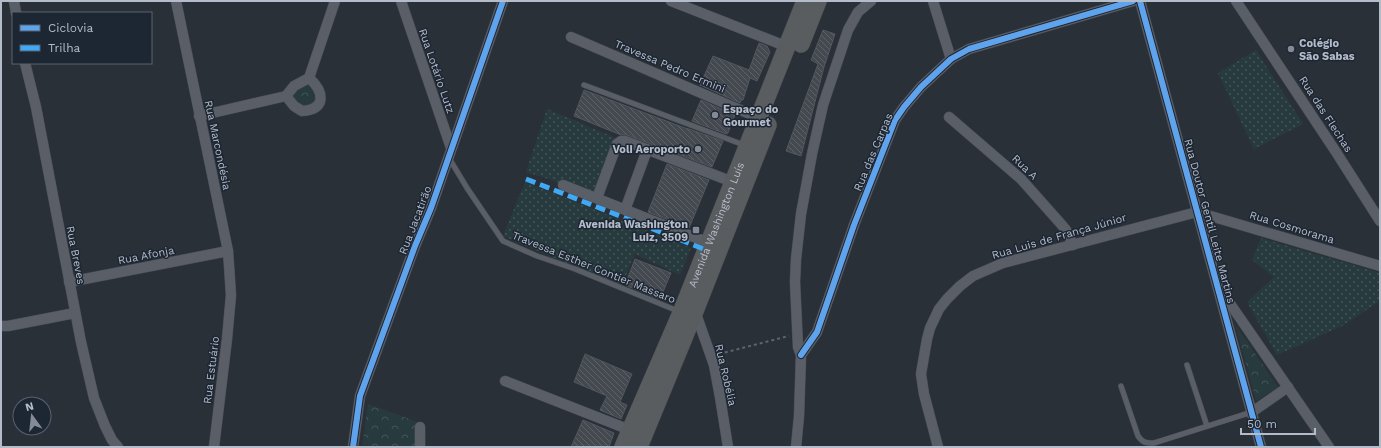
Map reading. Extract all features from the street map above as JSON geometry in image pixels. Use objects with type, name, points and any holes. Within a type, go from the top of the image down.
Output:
[{"type":"highway","name":"Avenida Washington Luís","points":[[639,447],[688,312],[709,243],[805,1]]},
{"type":"highway","name":"Avenida Washington Luís","points":[[622,447],[688,312],[770,120],[818,1]]},
{"type":"street","points":[[14,1],[16,12]]},
{"type":"street","name":"Rua Marcondésia","points":[[176,1],[228,251],[227,296]]},
{"type":"street","points":[[199,116],[286,96],[294,86],[309,78],[326,13],[335,1]]},
{"type":"street","name":"Rua Lotário Lutz","points":[[401,1],[450,152]]},
{"type":"street","name":"Rua Jacatirão","points":[[352,447],[360,396],[504,1]]},
{"type":"street","points":[[671,1],[788,47]]},
{"type":"street","points":[[796,447],[801,355],[798,347],[795,282],[798,237],[812,154],[824,105],[848,30],[858,12],[871,1]]},
{"type":"street","points":[[933,1],[951,60]]},
{"type":"street","name":"Rua das Carpas","points":[[801,355],[817,332],[854,225],[895,120],[921,87],[951,60],[969,49],[1133,1]]},
{"type":"street","name":"Rua Doutor Gentil Leite Martins","points":[[1140,1],[1261,447]]},
{"type":"street","name":"Rua das Flechas","points":[[1236,1],[1336,152],[1380,222]]},
{"type":"street","name":"Travessa Pedro Ermini","points":[[572,37],[759,118]]},
{"type":"street","name":"Rua Breves","points":[[25,64],[36,108],[75,313],[94,398],[105,426],[112,440],[118,447]]},
{"type":"street","points":[[286,96],[294,106],[302,111],[314,109],[319,105],[321,94],[309,78]]},
{"type":"street","name":"Rua A","points":[[949,117],[1021,179],[1061,224],[1073,245]]},
{"type":"street","points":[[596,198],[617,144],[620,141],[625,141],[733,182]]},
{"type":"street","points":[[625,210],[647,150]]},
{"type":"street","points":[[563,185],[709,243]]},
{"type":"street","name":"Rua Luis de França Júnior","points":[[938,447],[924,394],[921,374],[926,339],[930,328],[939,309],[960,286],[980,272],[1003,263],[1197,212]]},
{"type":"street","name":"Rua Cosmorama","points":[[1197,212],[1380,266]]},
{"type":"street","points":[[211,222],[221,220]]},
{"type":"street","name":"Rua Afonja","points":[[69,282],[228,251]]},
{"type":"street","points":[[1217,286],[1329,447]]},
{"type":"street","name":"Rua Estuário","points":[[214,447],[227,339],[227,296]]},
{"type":"street","name":"Rua Robélia","points":[[688,312],[711,357],[720,397],[728,447]]},
{"type":"street","points":[[1,326],[8,326],[75,313]]},
{"type":"street","points":[[505,381],[630,430]]},
{"type":"street","points":[[1252,412],[1288,387]]},
{"type":"street","points":[[420,427],[420,447]]},
{"type":"lane","points":[[584,85],[747,146]]},
{"type":"lane","name":"Travessa Esther Contier Massaro","points":[[450,152],[467,188],[503,241],[537,256],[688,312]]},
{"type":"lane","points":[[1187,365],[1207,426]]},
{"type":"lane","points":[[1122,386],[1138,436],[1142,442],[1146,443],[1154,443],[1252,412]]},
{"type":"path","points":[[711,357],[797,333]]},
{"type":"green space","points":[[1256,50],[1303,124],[1254,149],[1218,73]]},
{"type":"green space","points":[[309,83],[316,88],[316,104],[300,107],[293,97],[294,89]]},
{"type":"green space","points":[[547,109],[616,138],[595,194],[526,172]]},
{"type":"green space","points":[[525,182],[691,248],[680,275],[635,254],[621,287],[503,236]]},
{"type":"green space","points":[[1261,238],[1380,273],[1380,301],[1342,326],[1277,355],[1247,302],[1274,277],[1252,260]]},
{"type":"green space","points":[[1235,324],[1278,387],[1256,401]]},
{"type":"green space","points":[[368,404],[418,422],[416,447],[362,447]]},
{"type":"building","points":[[823,30],[835,34],[824,67],[801,156],[786,151],[818,64],[811,60]]},
{"type":"building","points":[[759,43],[767,46],[770,52],[757,81],[750,78],[743,100],[741,100],[740,103],[700,85],[713,56],[749,70]]},
{"type":"building","points":[[584,90],[723,141],[712,167],[627,135],[621,135],[574,116]]},
{"type":"building","name":"Espaço do Gourmet","points":[[701,100],[735,115],[728,133],[726,134],[692,121]]},
{"type":"building","points":[[667,164],[709,180],[689,228],[648,212]]},
{"type":"building","points":[[635,259],[671,273],[660,299],[625,285]]},
{"type":"building","points":[[585,354],[632,374],[620,402],[627,405],[621,419],[600,410],[607,396],[574,382]]},
{"type":"building","points":[[583,420],[614,433],[609,447],[571,447]]},
{"type":"marked path","points":[[526,179],[706,250]]},
{"type":"cycle path","points":[[353,447],[360,396],[415,246],[431,208],[503,1]]},
{"type":"cycle path","points":[[801,355],[817,332],[854,225],[895,120],[921,87],[951,59],[969,49],[1133,1]]},
{"type":"cycle path","points":[[1140,1],[1261,447]]},
{"type":"place","name":"Colégio São Sabas","points":[[1291,49]]},
{"type":"place","name":"Espaço do Gourmet","points":[[715,115]]},
{"type":"place","name":"Voli Aeroporto","points":[[698,149]]},
{"type":"place","name":"Avenida Washington Luiz, 3509","points":[[696,230]]}]
